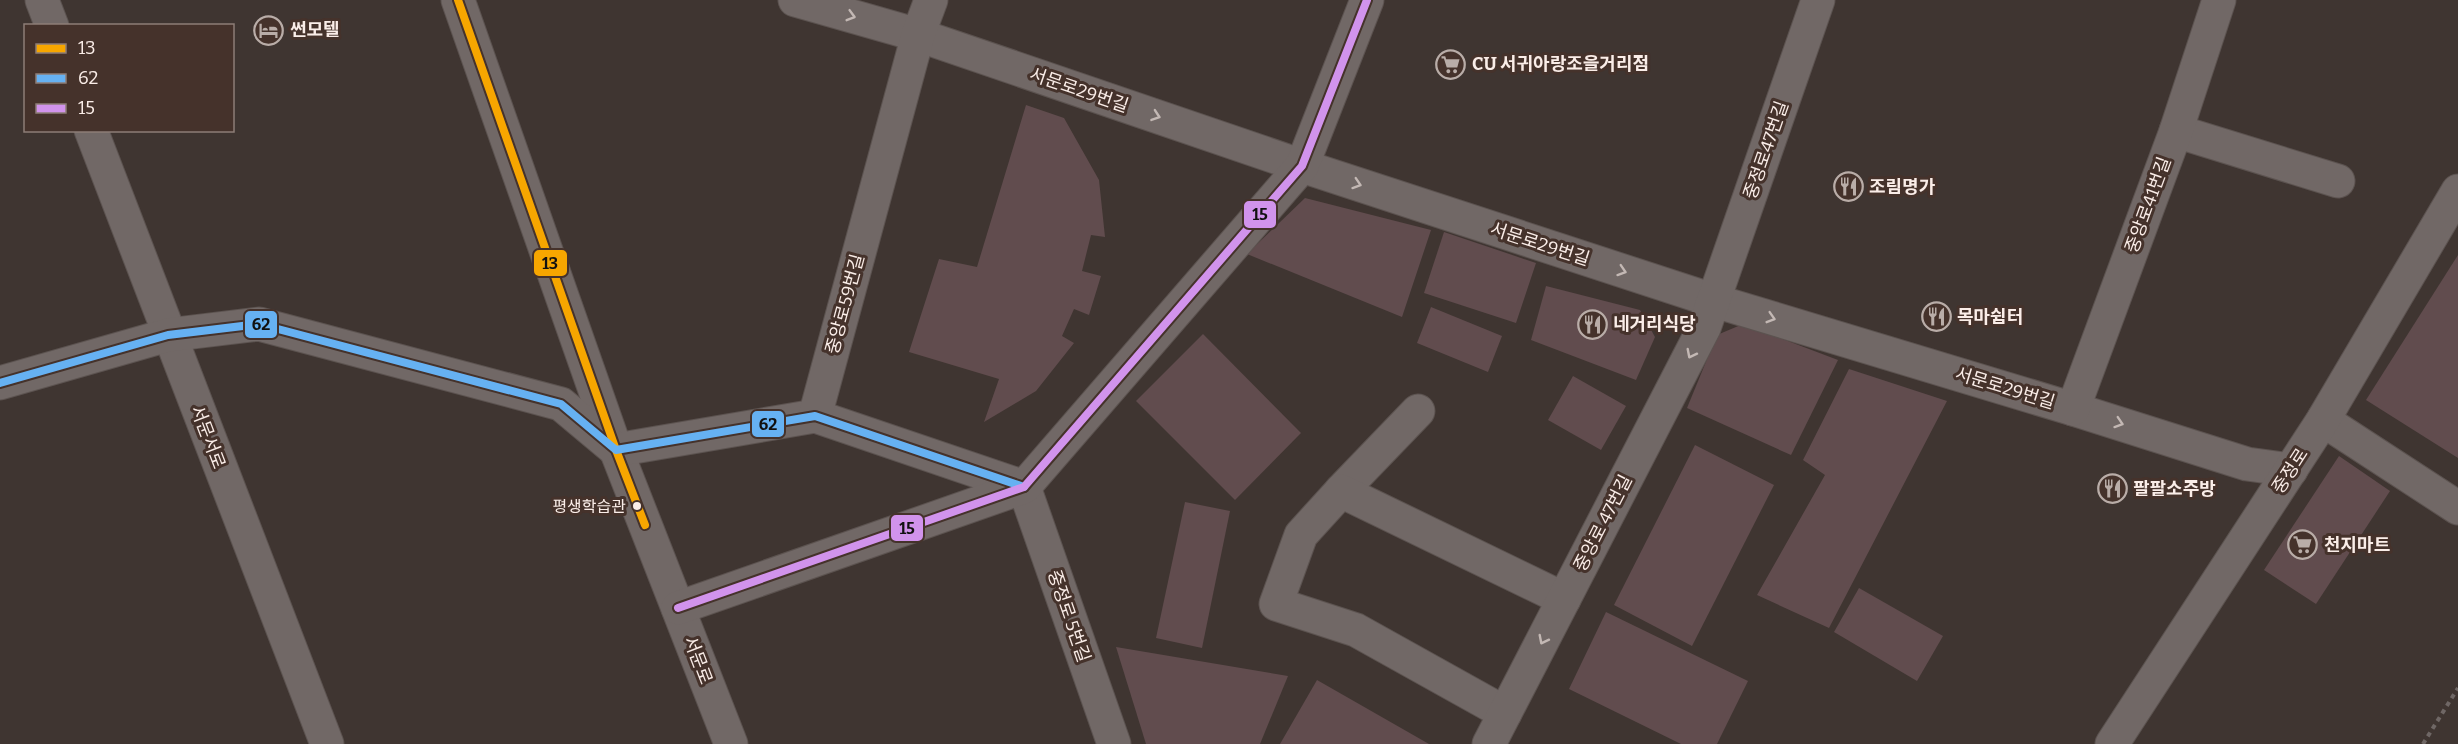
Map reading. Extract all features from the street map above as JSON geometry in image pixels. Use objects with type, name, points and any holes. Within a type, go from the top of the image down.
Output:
[{"type":"street","points":[[42,0],[51,24]]},
{"type":"street","name":"서문로","points":[[458,0],[616,450],[731,744]]},
{"type":"street","name":"서문로29번길","points":[[795,0],[918,35],[1302,166],[1715,301],[2073,408],[2247,464],[2291,470]]},
{"type":"street","name":"중앙로59번길","points":[[815,416],[918,35],[931,0]]},
{"type":"street","points":[[678,608],[1023,487],[1302,166],[1367,0]]},
{"type":"street","name":"중정로47번길","points":[[1715,301],[1818,0]]},
{"type":"street","name":"중앙로41번길","points":[[2073,408],[2176,131],[2219,0]]},
{"type":"street","points":[[2176,131],[2338,181]]},
{"type":"street","name":"서문서로","points":[[92,132],[327,744]]},
{"type":"street","name":"중정로","points":[[2112,744],[2323,420],[2458,191]]},
{"type":"street","name":"중앙로 47번길","points":[[1489,744],[1704,328],[1715,301]]},
{"type":"street","points":[[0,383],[168,335],[259,324],[561,404],[616,450],[815,416],[1023,487]]},
{"type":"street","points":[[1418,411],[1300,535],[1276,604],[1356,630],[1505,713]]},
{"type":"street","points":[[2323,420],[2458,508]]},
{"type":"street","name":"중정로 5번길","points":[[1023,487],[1114,744]]},
{"type":"street","points":[[1341,491],[1564,599]]},
{"type":"path","points":[[2423,744],[2458,688]]},
{"type":"building","points":[[1026,105],[1064,118],[1099,180],[1105,237],[1091,235],[1082,271],[1101,276],[1089,315],[1074,309],[1062,336],[1074,343],[1036,391],[984,422],[999,379],[909,352],[939,259],[977,267]]},
{"type":"building","points":[[1305,198],[1431,230],[1402,317],[1247,254]]},
{"type":"building","points":[[1444,232],[1536,263],[1516,323],[1424,293]]},
{"type":"building","points":[[2458,255],[2458,458],[2366,400]]},
{"type":"building","name":"네거리식당","points":[[1546,286],[1640,310],[1655,337],[1636,380],[1531,340]]},
{"type":"building","points":[[1431,307],[1502,336],[1488,372],[1417,343]]},
{"type":"building","points":[[1743,324],[1838,360],[1791,455],[1687,408],[1717,335]]},
{"type":"building","points":[[1203,334],[1301,433],[1235,500],[1136,401]]},
{"type":"building","points":[[1849,369],[1947,401],[1829,628],[1757,595],[1825,475],[1803,460]]},
{"type":"building","points":[[1573,376],[1626,406],[1601,450],[1548,420]]},
{"type":"building","points":[[1695,445],[1774,485],[1692,646],[1614,605]]},
{"type":"building","points":[[2339,456],[2390,491],[2316,604],[2264,570]]},
{"type":"building","points":[[1185,502],[1230,511],[1202,648],[1156,638]]},
{"type":"building","points":[[1859,588],[1943,636],[1917,681],[1834,632]]},
{"type":"building","points":[[1606,612],[1748,681],[1717,744],[1681,744],[1569,689]]},
{"type":"building","points":[[1116,647],[1288,676],[1260,744],[1146,744]]},
{"type":"building","points":[[1317,680],[1429,744],[1280,744]]},
{"type":"transit line","name":"13","points":[[458,0],[616,450],[645,525]]},
{"type":"transit line","name":"15","points":[[678,608],[1024,487],[1302,166],[1367,0]]},
{"type":"transit line","name":"62","points":[[0,383],[168,335],[259,324],[561,404],[616,450],[815,416],[1024,487]]},
{"type":"place","name":"썬모텔","points":[[269,30]]},
{"type":"place","name":"CU 서귀아랑조을거리점","points":[[1451,64]]},
{"type":"place","name":"조림명가","points":[[1848,187]]},
{"type":"place","name":"목마쉼터","points":[[1936,317]]},
{"type":"place","name":"네거리식당","points":[[1592,324]]},
{"type":"place","name":"팔팔소주방","points":[[2112,489]]},
{"type":"place","name":"평생학습관","points":[[637,506]]},
{"type":"place","name":"천지마트","points":[[2303,545]]}]
